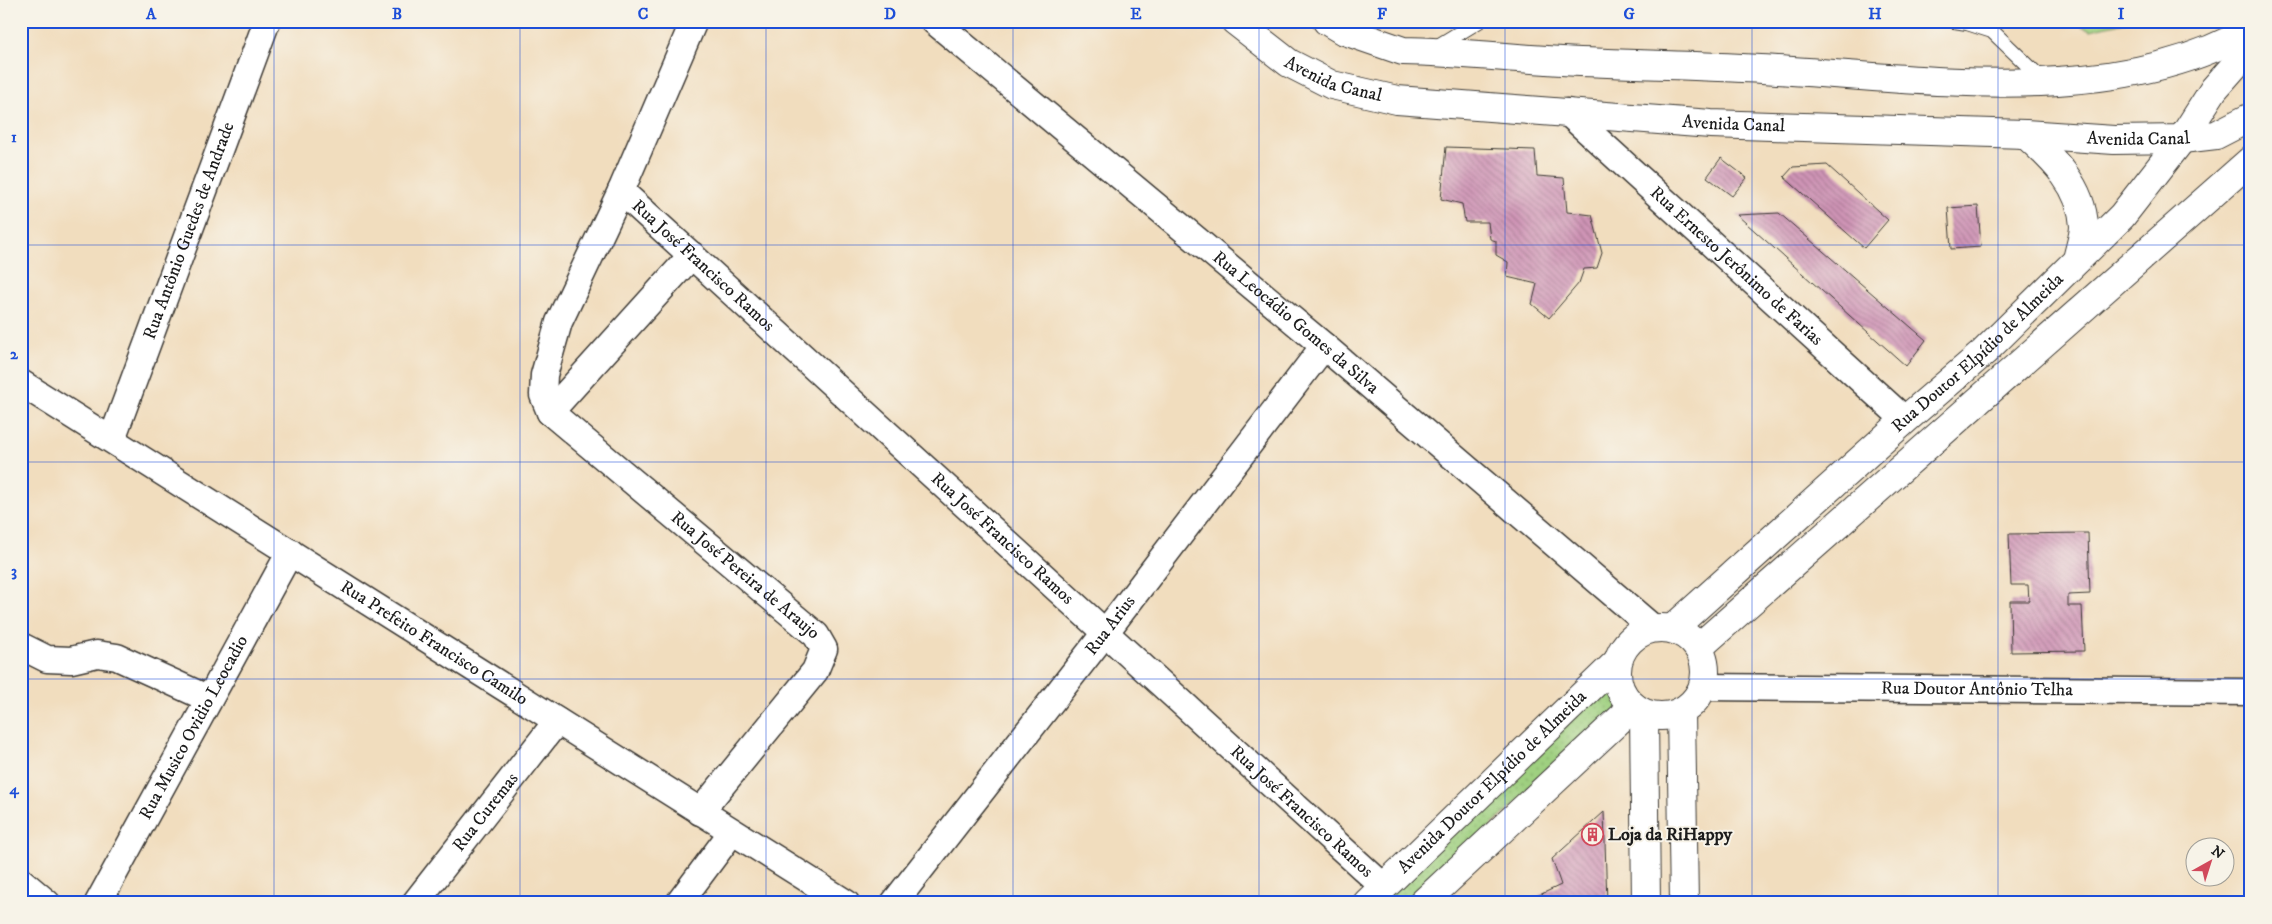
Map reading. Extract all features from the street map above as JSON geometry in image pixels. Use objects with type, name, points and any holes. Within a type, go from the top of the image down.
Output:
[{"type":"main road","name":"Avenida Canal","points":[[1235,21],[1289,64],[1332,85],[1398,100],[1711,124],[2025,134],[2114,140],[2182,139],[2216,135],[2251,118]]},
{"type":"main road","points":[[1327,21],[1342,30],[1403,51],[1429,51],[1562,61],[1714,66],[1919,78],[2044,81],[2155,68],[2192,58],[2228,42],[2251,29]]},
{"type":"main road","name":"Rua Doutor Elpídio de Almeida","points":[[1662,629],[1984,352],[2122,216],[2182,139],[2214,88],[2251,47]]},
{"type":"main road","points":[[2025,134],[2053,159],[2077,193],[2084,227],[2077,260]]},
{"type":"main road","name":"Rua Doutor Elpídio de Almeida","points":[[1698,648],[2251,160]]},
{"type":"main road","points":[[1617,662],[1617,682],[1626,700],[1639,710],[1669,716],[1681,712],[1690,706],[1703,687],[1706,674],[1704,661],[1698,648],[1691,640],[1662,629]]},
{"type":"main road","name":"Avenida Doutor Elpídio de Almeida","points":[[1375,895],[1617,662],[1622,650],[1630,640],[1640,632],[1662,629]]},
{"type":"main road","points":[[1423,903],[1639,710]]},
{"type":"main road","points":[[1639,710],[1646,903]]},
{"type":"main road","points":[[1681,712],[1684,903]]},
{"type":"street","name":"Rua Antônio Guedes de Andrade","points":[[112,439],[267,21]]},
{"type":"street","points":[[692,255],[550,412],[542,395],[544,375],[559,322],[621,190],[694,21]]},
{"type":"street","name":"Rua Leocádio Gomes da Silva","points":[[934,21],[1662,629]]},
{"type":"street","name":"Rua Ernesto Jerônimo de Farias","points":[[1567,112],[1905,420]]},
{"type":"street","name":"Rua José Francisco Ramos","points":[[621,190],[1105,633],[1375,895]]},
{"type":"street","name":"Rua Arius","points":[[894,903],[1105,633],[1324,346]]},
{"type":"street","name":"Rua Prefeito Francisco Camilo","points":[[21,383],[846,903]]},
{"type":"street","name":"Rua José Pereira de Araujo","points":[[550,412],[816,635],[824,650],[815,671],[700,812]]},
{"type":"street","name":"Rua Musico Ovidio Leocadio","points":[[98,903],[290,552]]},
{"type":"street","points":[[21,646],[47,659],[71,660],[97,654],[117,656],[210,699]]},
{"type":"street","name":"Rua Doutor Antônio Telha","points":[[1703,687],[2251,692]]},
{"type":"street","name":"Rua Curemas","points":[[415,903],[557,721]]},
{"type":"street","points":[[679,903],[732,832]]},
{"type":"street","points":[[21,881],[47,903]]},
{"type":"lane","points":[[1429,51],[1480,21]]},
{"type":"lane","points":[[1954,21],[1992,31],[2044,81]]},
{"type":"green space","points":[[2069,21],[2129,21],[2091,30]]},
{"type":"green space","points":[[1606,684],[1622,707],[1406,903],[1372,903]]},
{"type":"building","points":[[1446,147],[1535,150],[1537,176],[1564,178],[1567,212],[1592,215],[1602,253],[1597,268],[1584,269],[1579,283],[1549,318],[1532,304],[1537,284],[1507,277],[1508,262],[1496,255],[1496,241],[1490,239],[1488,222],[1465,222],[1462,204],[1441,199]]},
{"type":"building","points":[[1721,158],[1747,178],[1732,196],[1707,177]]},
{"type":"building","points":[[1827,165],[1888,220],[1864,248],[1784,177],[1793,167]]},
{"type":"building","points":[[1978,206],[1981,247],[1951,249],[1948,208]]},
{"type":"building","points":[[1779,213],[1926,340],[1906,366],[1737,215]]},
{"type":"building","points":[[2088,533],[2090,594],[2068,595],[2068,606],[2082,606],[2084,651],[2011,652],[2010,601],[2029,601],[2028,585],[2011,585],[2009,534]]},
{"type":"building","name":"Loja da RiHappy","points":[[1604,812],[1607,903],[1522,903],[1561,885],[1552,859]]},
{"type":"place","name":"Loja da RiHappy","points":[[1592,835]]}]
